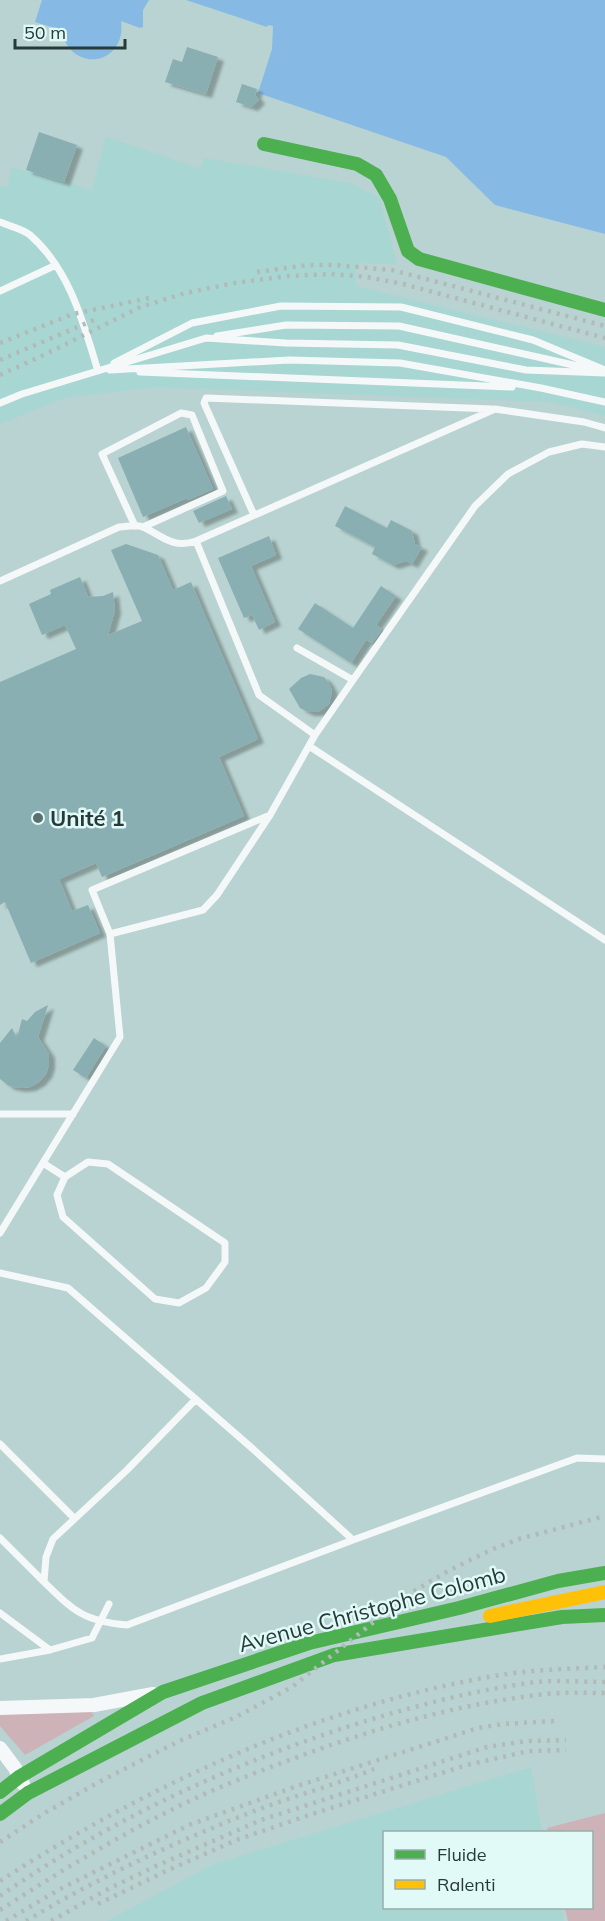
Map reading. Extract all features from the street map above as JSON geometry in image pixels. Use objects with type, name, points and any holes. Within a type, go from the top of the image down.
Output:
[{"type":"main road","points":[[264,144],[357,164],[376,175],[390,200],[408,251],[419,259],[605,310]]},
{"type":"main road","name":"Avenue Christophe Colomb","points":[[0,1791],[19,1777],[164,1692],[309,1643],[459,1608],[558,1581],[605,1573]]},
{"type":"main road","points":[[342,1654],[368,1642],[605,1592]]},
{"type":"main road","points":[[391,1646],[427,1635],[544,1612],[605,1603]]},
{"type":"main road","points":[[0,1814],[28,1793],[202,1703],[334,1655],[562,1617],[605,1615]]},
{"type":"street","points":[[0,1708],[94,1705],[164,1692]]},
{"type":"street","points":[[0,1748],[28,1793]]},
{"type":"lane","points":[[0,222],[29,233],[56,266],[75,299],[98,370]]},
{"type":"lane","points":[[0,291],[56,266]]},
{"type":"lane","points":[[98,370],[192,322],[281,306],[401,307],[533,340],[605,372]]},
{"type":"lane","points":[[0,403],[98,370],[206,338],[286,325],[399,327],[605,372]]},
{"type":"lane","points":[[206,338],[286,343],[398,345],[526,370],[605,372]]},
{"type":"lane","points":[[98,370],[289,360],[400,363],[605,402]]},
{"type":"lane","points":[[98,370],[541,388]]},
{"type":"lane","points":[[254,515],[204,403],[206,398],[495,409],[585,422],[605,428]]},
{"type":"lane","points":[[0,581],[119,527],[139,526],[223,491],[192,415],[181,413],[102,454],[139,526],[164,540],[185,545],[495,409]]},
{"type":"lane","points":[[110,934],[203,910],[217,895],[270,815],[315,735],[353,680],[476,506],[508,474],[549,452],[582,444],[605,447]]},
{"type":"lane","points":[[196,541],[259,695],[315,735]]},
{"type":"lane","points":[[297,648],[353,680]]},
{"type":"lane","points":[[309,746],[605,940]]},
{"type":"lane","points":[[0,1233],[120,1037],[110,934],[92,890],[270,815]]},
{"type":"lane","points":[[0,1114],[73,1114]]},
{"type":"lane","points":[[88,1162],[108,1164],[225,1243],[225,1262],[206,1288],[179,1303],[155,1299],[63,1217],[57,1195],[65,1177],[88,1162]]},
{"type":"lane","points":[[43,1163],[65,1177]]},
{"type":"lane","points":[[0,1273],[68,1288],[353,1540]]},
{"type":"lane","points":[[44,1582],[46,1557],[52,1539],[127,1470],[196,1399]]},
{"type":"lane","points":[[0,1444],[74,1518]]},
{"type":"lane","points":[[0,1538],[73,1610],[100,1623],[127,1625],[577,1458],[605,1459]]},
{"type":"lane","points":[[0,1659],[50,1650],[92,1638],[109,1604]]},
{"type":"lane","points":[[0,1613],[50,1650]]},
{"type":"shaded area","points":[[106,137],[200,169],[204,158],[349,183],[379,197],[397,264],[356,263],[356,286],[605,347],[605,416],[551,402],[154,387],[64,398],[0,424],[0,186],[7,188],[12,167],[92,190]]},
{"type":"shaded area","points":[[91,1711],[94,1716],[25,1755],[0,1726],[0,1712]]},
{"type":"shaded area","points":[[531,1767],[542,1831],[383,1831],[383,1909],[561,1909],[564,1921],[107,1921],[212,1865]]},
{"type":"shaded area","points":[[605,1813],[605,1921],[568,1921],[565,1909],[593,1909],[593,1831],[548,1831],[547,1828]]},
{"type":"water","points":[[42,0],[149,0],[143,10],[143,27],[121,21],[121,36],[116,47],[107,55],[97,59],[86,59],[75,54],[67,44],[61,30],[35,22]]},
{"type":"water","points":[[186,0],[605,0],[605,234],[495,205],[446,157],[258,93],[272,49],[273,26],[268,25],[267,27]]},
{"type":"building","points":[[187,47],[218,57],[206,94],[165,82],[173,59],[182,62]]},
{"type":"building","points":[[242,84],[257,89],[255,95],[259,100],[252,107],[236,102]]},
{"type":"building","points":[[39,132],[77,145],[64,182],[26,170]]},
{"type":"building","points":[[186,427],[213,489],[143,517],[118,458]]},
{"type":"building","points":[[226,496],[232,509],[199,523],[193,511]]},
{"type":"building","points":[[345,506],[387,528],[391,520],[412,531],[415,544],[422,547],[412,564],[406,561],[393,565],[372,554],[375,547],[335,526]]},
{"type":"building","points":[[269,536],[276,555],[251,566],[275,622],[259,630],[252,615],[244,618],[218,558]]},
{"type":"building","points":[[126,544],[158,555],[173,590],[191,582],[258,739],[219,757],[244,816],[102,877],[96,863],[59,879],[72,911],[88,905],[100,933],[31,963],[5,902],[0,905],[0,682],[76,649],[65,625],[42,635],[29,604],[51,594],[50,590],[80,577],[88,597],[103,596],[113,592],[115,610],[108,635],[142,621],[111,550]]},
{"type":"building","points":[[381,586],[396,596],[376,625],[382,629],[381,631],[372,643],[366,640],[351,663],[298,629],[315,603],[353,628]]},
{"type":"building","points":[[310,674],[324,677],[332,690],[329,704],[318,712],[308,712],[300,708],[289,689],[301,678]]},
{"type":"building","points":[[48,1005],[38,1037],[49,1054],[46,1074],[30,1087],[9,1086],[0,1079],[0,1043],[12,1028],[17,1038],[22,1019],[27,1021],[35,1012]]},
{"type":"building","points":[[94,1038],[106,1046],[86,1078],[73,1070]]},
{"type":"railway","points":[[257,272],[308,265],[392,270],[605,326]]},
{"type":"railway","points":[[0,375],[138,308],[185,293],[288,276],[331,274],[367,277],[403,284],[605,338]]},
{"type":"railway","points":[[0,343],[73,314],[149,298]]},
{"type":"railway","points":[[0,360],[94,320]]},
{"type":"railway","points":[[0,1842],[97,1783],[179,1741],[236,1717],[292,1687],[409,1594],[448,1571],[519,1539],[605,1516]]},
{"type":"railway","points":[[0,1881],[56,1846],[172,1783],[293,1731],[419,1692],[483,1678],[559,1669],[605,1667]]},
{"type":"railway","points":[[0,1896],[90,1839],[137,1814],[235,1768],[284,1749],[386,1715],[480,1691],[537,1682],[605,1682]]},
{"type":"railway","points":[[0,1910],[85,1857],[173,1809],[237,1780],[303,1755],[393,1725],[484,1703],[553,1693],[605,1693]]},
{"type":"railway","points":[[6,1921],[60,1889],[189,1825],[297,1786],[478,1728],[555,1721]]},
{"type":"railway","points":[[51,1921],[110,1888],[261,1820],[487,1747],[527,1741],[566,1740]]},
{"type":"railway","points":[[98,1904],[239,1839],[318,1812],[467,1765],[529,1751],[566,1750]]},
{"type":"railway","points":[[26,1921],[110,1875],[197,1834],[257,1810],[374,1769]]},
{"type":"traffic: fast","points":[[264,144],[357,164],[376,175],[390,199],[408,251],[419,259],[605,310]]},
{"type":"traffic: fast","points":[[0,1792],[19,1777],[163,1692],[309,1643],[459,1608],[558,1581],[605,1573]]},
{"type":"traffic: fast","points":[[0,1814],[28,1793],[202,1703],[334,1655],[562,1617],[605,1615]]},
{"type":"traffic: slow","points":[[490,1616],[605,1592]]},
{"type":"place","name":"Unité 1","points":[[38,818]]}]
